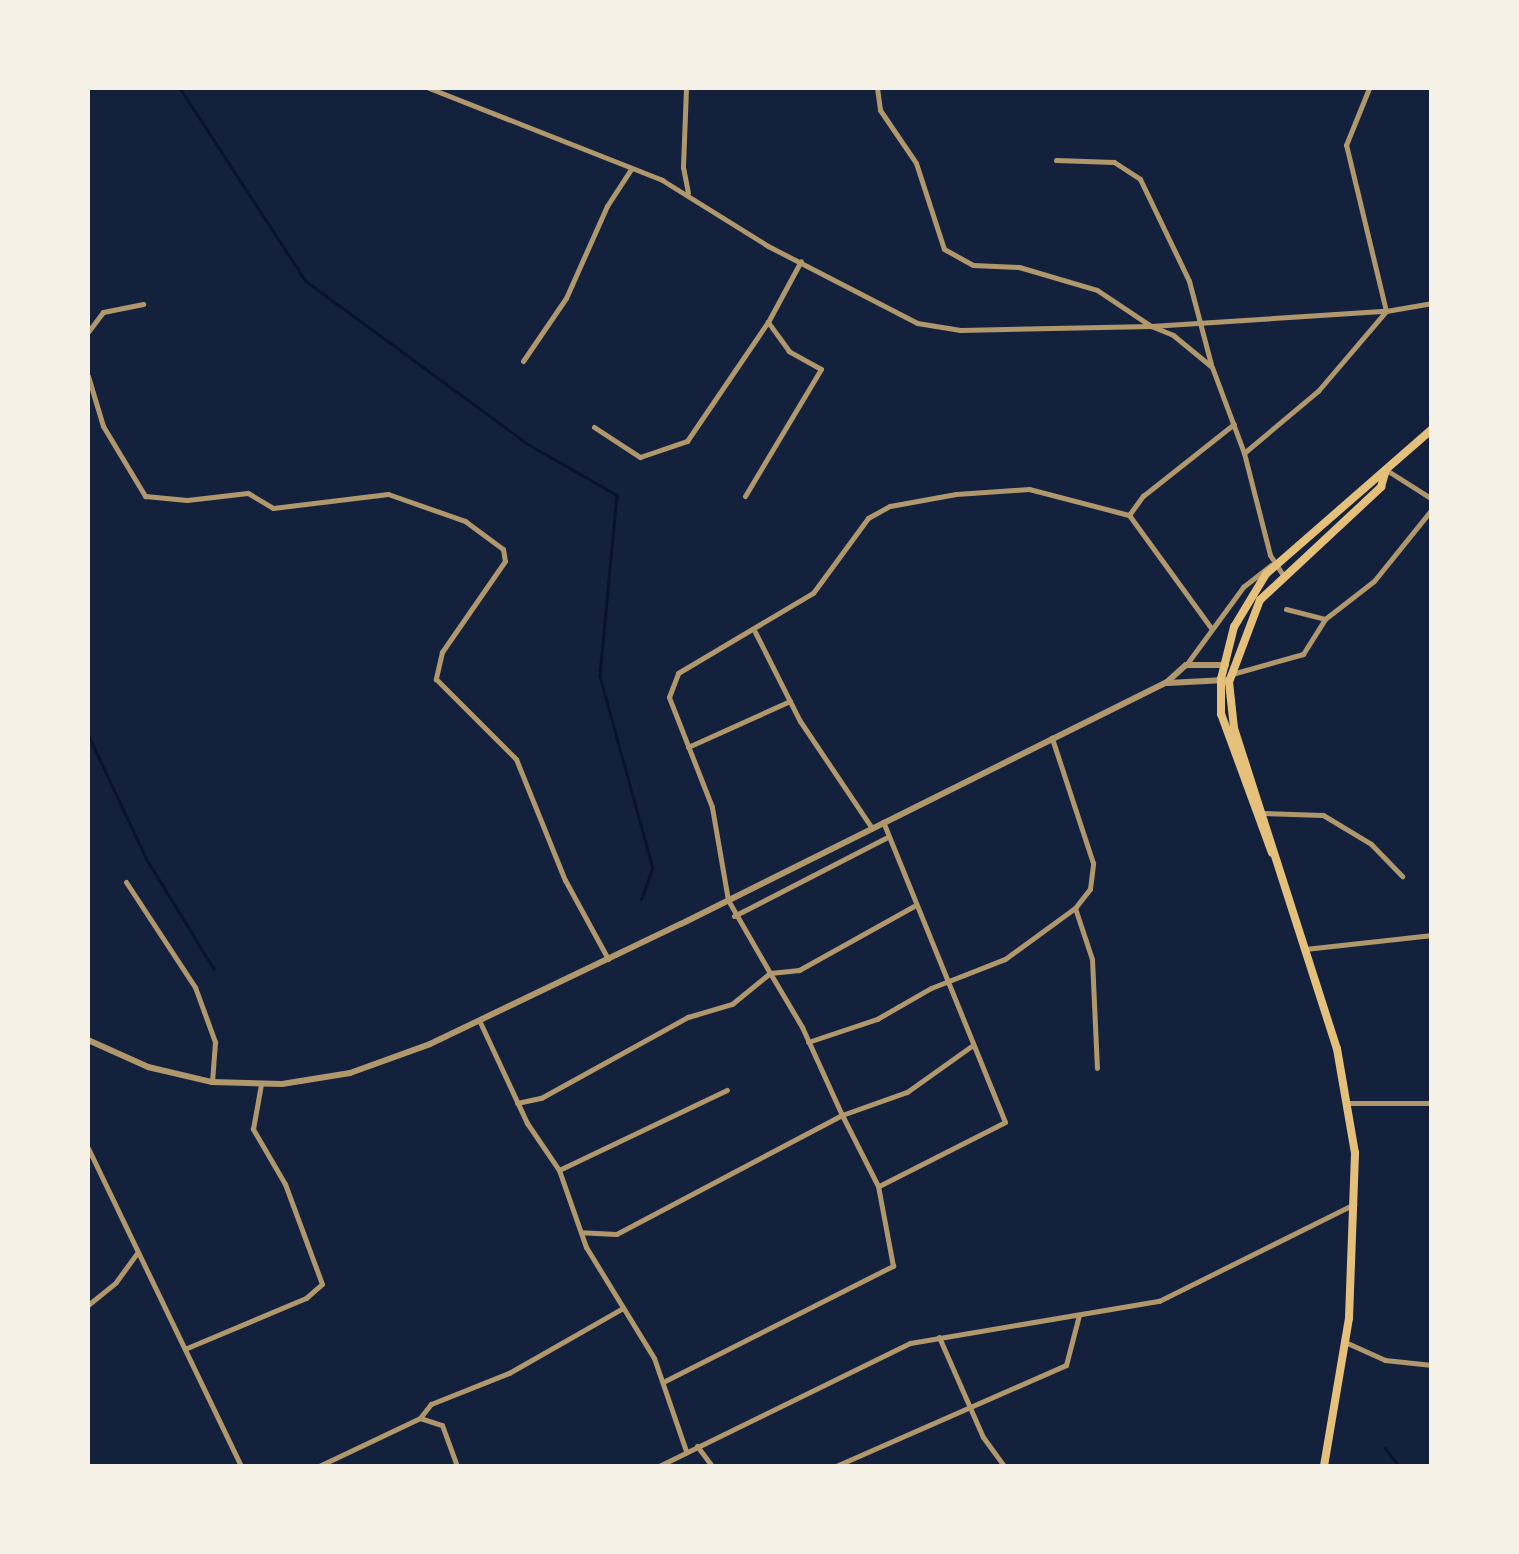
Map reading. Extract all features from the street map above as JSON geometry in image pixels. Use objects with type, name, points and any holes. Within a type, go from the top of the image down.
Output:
[{"type":"main road","points":[[1324,1466],[1345,1342],[1356,1203],[1348,1102],[1305,948],[1274,856],[1224,731],[1227,673],[1242,610],[1275,564],[1387,472],[1432,429]]},
{"type":"main road","points":[[1274,856],[1264,813],[1234,728],[1227,673],[1260,600],[1381,487],[1387,472]]},
{"type":"street","points":[[429,88],[689,196],[923,325],[960,330],[1151,326],[1200,319],[1386,311],[1432,302]]},
{"type":"street","points":[[686,88],[683,167],[689,196]]},
{"type":"street","points":[[877,88],[880,110],[916,163],[938,240],[950,254],[973,265],[1019,267],[1097,290],[1151,326],[1189,345],[1212,367]]},
{"type":"street","points":[[1370,88],[1346,145],[1386,311]]},
{"type":"street","points":[[1056,160],[1114,162],[1140,179],[1185,270],[1275,564],[1283,575]]},
{"type":"street","points":[[523,360],[566,298],[606,206],[631,169]]},
{"type":"street","points":[[594,426],[640,457],[687,440],[768,322],[801,261]]},
{"type":"street","points":[[88,332],[103,312],[143,304]]},
{"type":"street","points":[[1244,453],[1318,391],[1386,311]]},
{"type":"street","points":[[745,496],[821,369],[789,351],[768,322]]},
{"type":"street","points":[[88,376],[104,426],[145,496],[188,500],[248,493],[273,508],[388,494],[464,521],[503,549],[506,562],[442,652],[436,679],[516,759],[565,880],[608,959]]},
{"type":"street","points":[[1129,516],[1144,496],[1234,424]]},
{"type":"street","points":[[1387,472],[1432,499]]},
{"type":"street","points":[[662,1382],[893,1266],[878,1186],[808,1042],[734,916],[712,807],[668,697],[672,680],[817,590],[846,542],[890,506],[1029,489],[1129,516],[1211,628]]},
{"type":"street","points":[[1166,682],[1287,663],[1322,634],[1325,619],[1374,582],[1432,509]]},
{"type":"street","points":[[88,1040],[148,1067],[212,1082],[260,1084],[350,1073],[479,1020],[608,959],[1166,682],[1186,665],[1243,586],[1275,564]]},
{"type":"street","points":[[1286,609],[1325,619]]},
{"type":"street","points":[[755,632],[790,701],[872,828]]},
{"type":"street","points":[[1186,665],[1227,673]]},
{"type":"street","points":[[688,747],[790,701]]},
{"type":"street","points":[[808,1042],[877,1019],[1034,944],[1075,908],[1090,889],[1093,863],[1052,738]]},
{"type":"street","points":[[1264,813],[1324,814],[1371,844],[1402,876]]},
{"type":"street","points":[[878,1186],[1005,1122],[951,982],[886,838],[883,822]]},
{"type":"street","points":[[734,916],[886,838]]},
{"type":"street","points":[[126,882],[195,987],[215,1042],[212,1082]]},
{"type":"street","points":[[517,1103],[542,1098],[688,1017],[732,1004],[770,974],[799,970],[914,906]]},
{"type":"street","points":[[1075,908],[1092,959],[1098,1068]]},
{"type":"street","points":[[1305,948],[1432,936]]},
{"type":"street","points":[[479,1020],[517,1103],[560,1170],[581,1232],[662,1382],[686,1451]]},
{"type":"street","points":[[581,1232],[616,1234],[842,1116],[907,1092],[973,1045]]},
{"type":"street","points":[[187,1348],[306,1298],[322,1284],[285,1184],[253,1128],[260,1084]]},
{"type":"street","points":[[560,1170],[728,1090]]},
{"type":"street","points":[[1348,1102],[1432,1103]]},
{"type":"street","points":[[88,1148],[241,1466]]},
{"type":"street","points":[[659,1466],[898,1348],[939,1336],[1170,1298],[1299,1226],[1356,1203]]},
{"type":"street","points":[[88,1304],[116,1282],[136,1252]]},
{"type":"street","points":[[320,1466],[420,1418],[431,1404],[509,1374],[623,1308]]},
{"type":"street","points":[[836,1466],[1066,1365],[1079,1315]]},
{"type":"street","points":[[939,1336],[968,1406],[1003,1464],[993,1466]]},
{"type":"street","points":[[1345,1342],[1384,1360],[1432,1364]]},
{"type":"street","points":[[420,1418],[442,1424],[458,1466]]},
{"type":"street","points":[[697,1446],[712,1466]]},
{"type":"waterway","points":[[180,88],[306,281],[528,444],[617,495],[600,676],[653,868],[642,899]]},
{"type":"waterway","points":[[88,734],[146,858],[214,969]]},
{"type":"waterway","points":[[1385,1448],[1399,1466]]}]
